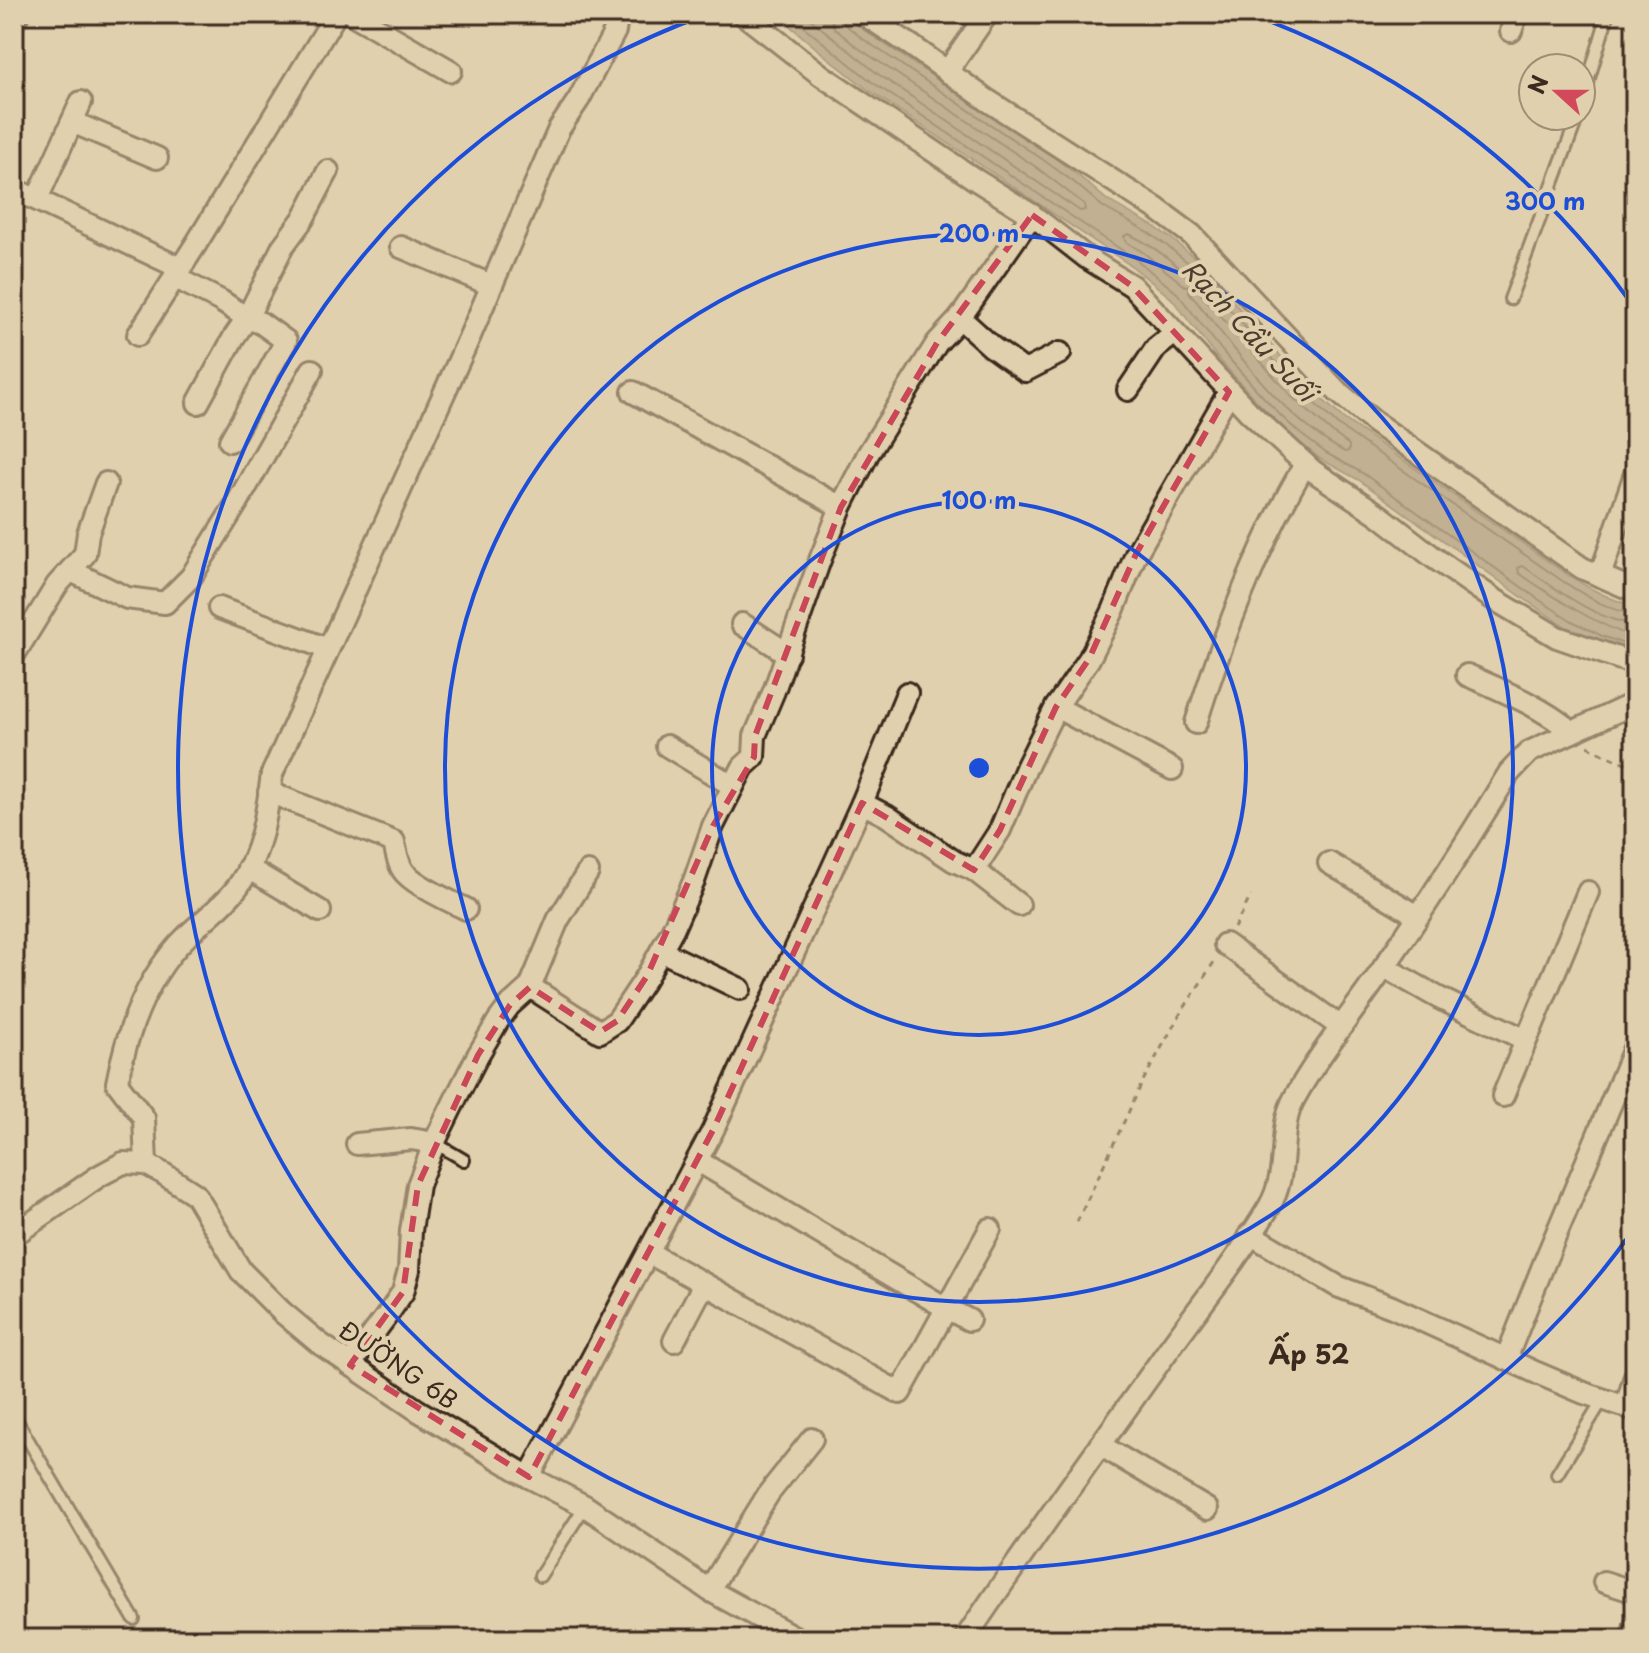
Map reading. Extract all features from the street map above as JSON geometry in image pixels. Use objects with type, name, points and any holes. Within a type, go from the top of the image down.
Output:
[{"type":"street","points":[[14,21],[18,14]]},
{"type":"street","points":[[138,335],[336,14]]},
{"type":"street","points":[[352,14],[451,71]]},
{"type":"street","points":[[14,1235],[123,1163],[146,1164],[144,1118],[117,1083],[123,1049],[143,999],[167,958],[187,935],[217,911],[241,883],[257,849],[266,819],[272,774],[559,129],[579,99],[615,31],[616,24],[611,14]]},
{"type":"street","points":[[743,14],[821,75],[1032,215],[1087,258],[1132,286],[1229,392],[1305,464],[1492,598],[1557,637],[1635,664]]},
{"type":"street","points":[[863,14],[1192,235],[1337,391],[1416,453],[1582,568],[1635,591]]},
{"type":"street","points":[[947,72],[987,14]]},
{"type":"street","points":[[37,199],[81,102]]},
{"type":"street","points":[[72,122],[157,158]]},
{"type":"street","points":[[198,403],[247,318],[283,246],[303,219],[328,171]]},
{"type":"street","points":[[14,189],[177,272],[286,341],[230,441]]},
{"type":"street","points":[[530,987],[600,1032],[617,1021],[647,976],[694,881],[713,826],[743,767],[754,757],[755,736],[841,507],[868,454],[937,343],[960,318],[1032,215]]},
{"type":"street","points":[[401,247],[491,285]]},
{"type":"street","points":[[960,318],[1025,371],[1060,353]]},
{"type":"street","points":[[1128,390],[1156,348],[1175,333]]},
{"type":"street","points":[[71,571],[127,598],[165,603],[191,577],[312,370]]},
{"type":"street","points":[[633,392],[841,507]]},
{"type":"street","points":[[974,870],[1000,830],[1056,707],[1089,659],[1136,554],[1229,392]]},
{"type":"street","points":[[1196,723],[1215,662],[1246,583],[1270,527],[1305,464]]},
{"type":"street","points":[[1600,576],[1635,474]]},
{"type":"street","points":[[14,655],[57,585],[85,554],[88,533],[106,483]]},
{"type":"street","points":[[219,608],[328,649]]},
{"type":"street","points":[[742,624],[788,654]]},
{"type":"street","points":[[1467,675],[1525,701],[1576,730]]},
{"type":"street","points":[[529,1477],[698,1161],[862,803],[907,693]]},
{"type":"street","points":[[965,1639],[1276,1194],[1282,1172],[1286,1122],[1293,1101],[1315,1064],[1418,916],[1509,773],[1529,752],[1635,703]]},
{"type":"street","points":[[1056,707],[1172,769]]},
{"type":"street","points":[[667,746],[733,786]]},
{"type":"street","points":[[269,792],[394,842],[397,859],[405,873],[437,895],[466,909]]},
{"type":"street","points":[[862,803],[954,861],[974,870],[1019,905]]},
{"type":"street","points":[[1329,863],[1418,916]]},
{"type":"street","points":[[248,868],[320,911]]},
{"type":"street","points":[[350,1365],[403,1292],[409,1270],[418,1185],[435,1143],[498,1021],[530,987],[558,920],[588,872]]},
{"type":"street","points":[[1503,1096],[1588,892]]},
{"type":"street","points":[[1225,944],[1341,1027]]},
{"type":"street","points":[[661,951],[740,989]]},
{"type":"street","points":[[1384,967],[1439,998],[1526,1040]]},
{"type":"street","points":[[1506,1359],[1635,1046]]},
{"type":"street","points":[[357,1144],[411,1139],[435,1143]]},
{"type":"street","points":[[698,1161],[969,1320]]},
{"type":"street","name":"ĐƯỜNG 6B","points":[[146,1164],[195,1194],[241,1271],[282,1312],[350,1365],[417,1410],[529,1477],[585,1506],[709,1590],[798,1639]]},
{"type":"street","points":[[649,1253],[900,1393],[990,1229]]},
{"type":"street","points":[[1250,1234],[1337,1286],[1603,1399],[1631,1408],[1635,1376]]},
{"type":"street","points":[[674,1341],[704,1284]]},
{"type":"street","points":[[709,1590],[769,1493],[812,1439]]},
{"type":"street","points":[[1100,1445],[1207,1509]]},
{"type":"street","points":[[1604,1582],[1635,1592]]},
{"type":"street","points":[[1631,1639],[1635,1626]]},
{"type":"lane","points":[[1597,52],[1608,14]]},
{"type":"lane","points":[[1510,299],[1572,132]]},
{"type":"lane","points":[[435,1143],[464,1160]]},
{"type":"lane","points":[[1557,1474],[1603,1399]]},
{"type":"lane","points":[[14,1416],[134,1619]]},
{"type":"lane","points":[[540,1576],[585,1506]]},
{"type":"path","points":[[1576,730],[1588,746],[1603,756],[1635,768]]},
{"type":"path","points":[[1077,1222],[1144,1079],[1251,896]]},
{"type":"highlighted area","points":[[1032,215],[1132,286],[1229,392],[1136,554],[1089,659],[1056,707],[1000,830],[974,870],[862,803],[713,1130],[529,1477],[350,1365],[403,1292],[418,1185],[478,1055],[510,1005],[530,987],[600,1032],[617,1021],[647,976],[713,826],[754,757],[755,736],[841,507],[937,343]]},
{"type":"water","name":"Rạch Cầu Suối","points":[[776,14],[844,14],[1047,152],[1107,200],[1171,238],[1197,260],[1305,384],[1344,419],[1565,573],[1598,592],[1635,606],[1635,657],[1568,628],[1359,480],[1322,460],[1276,422],[1217,357],[1171,298],[1133,267],[867,89]]},
{"type":"district","name":"Ấp 52","points":[[1309,1353]]}]
